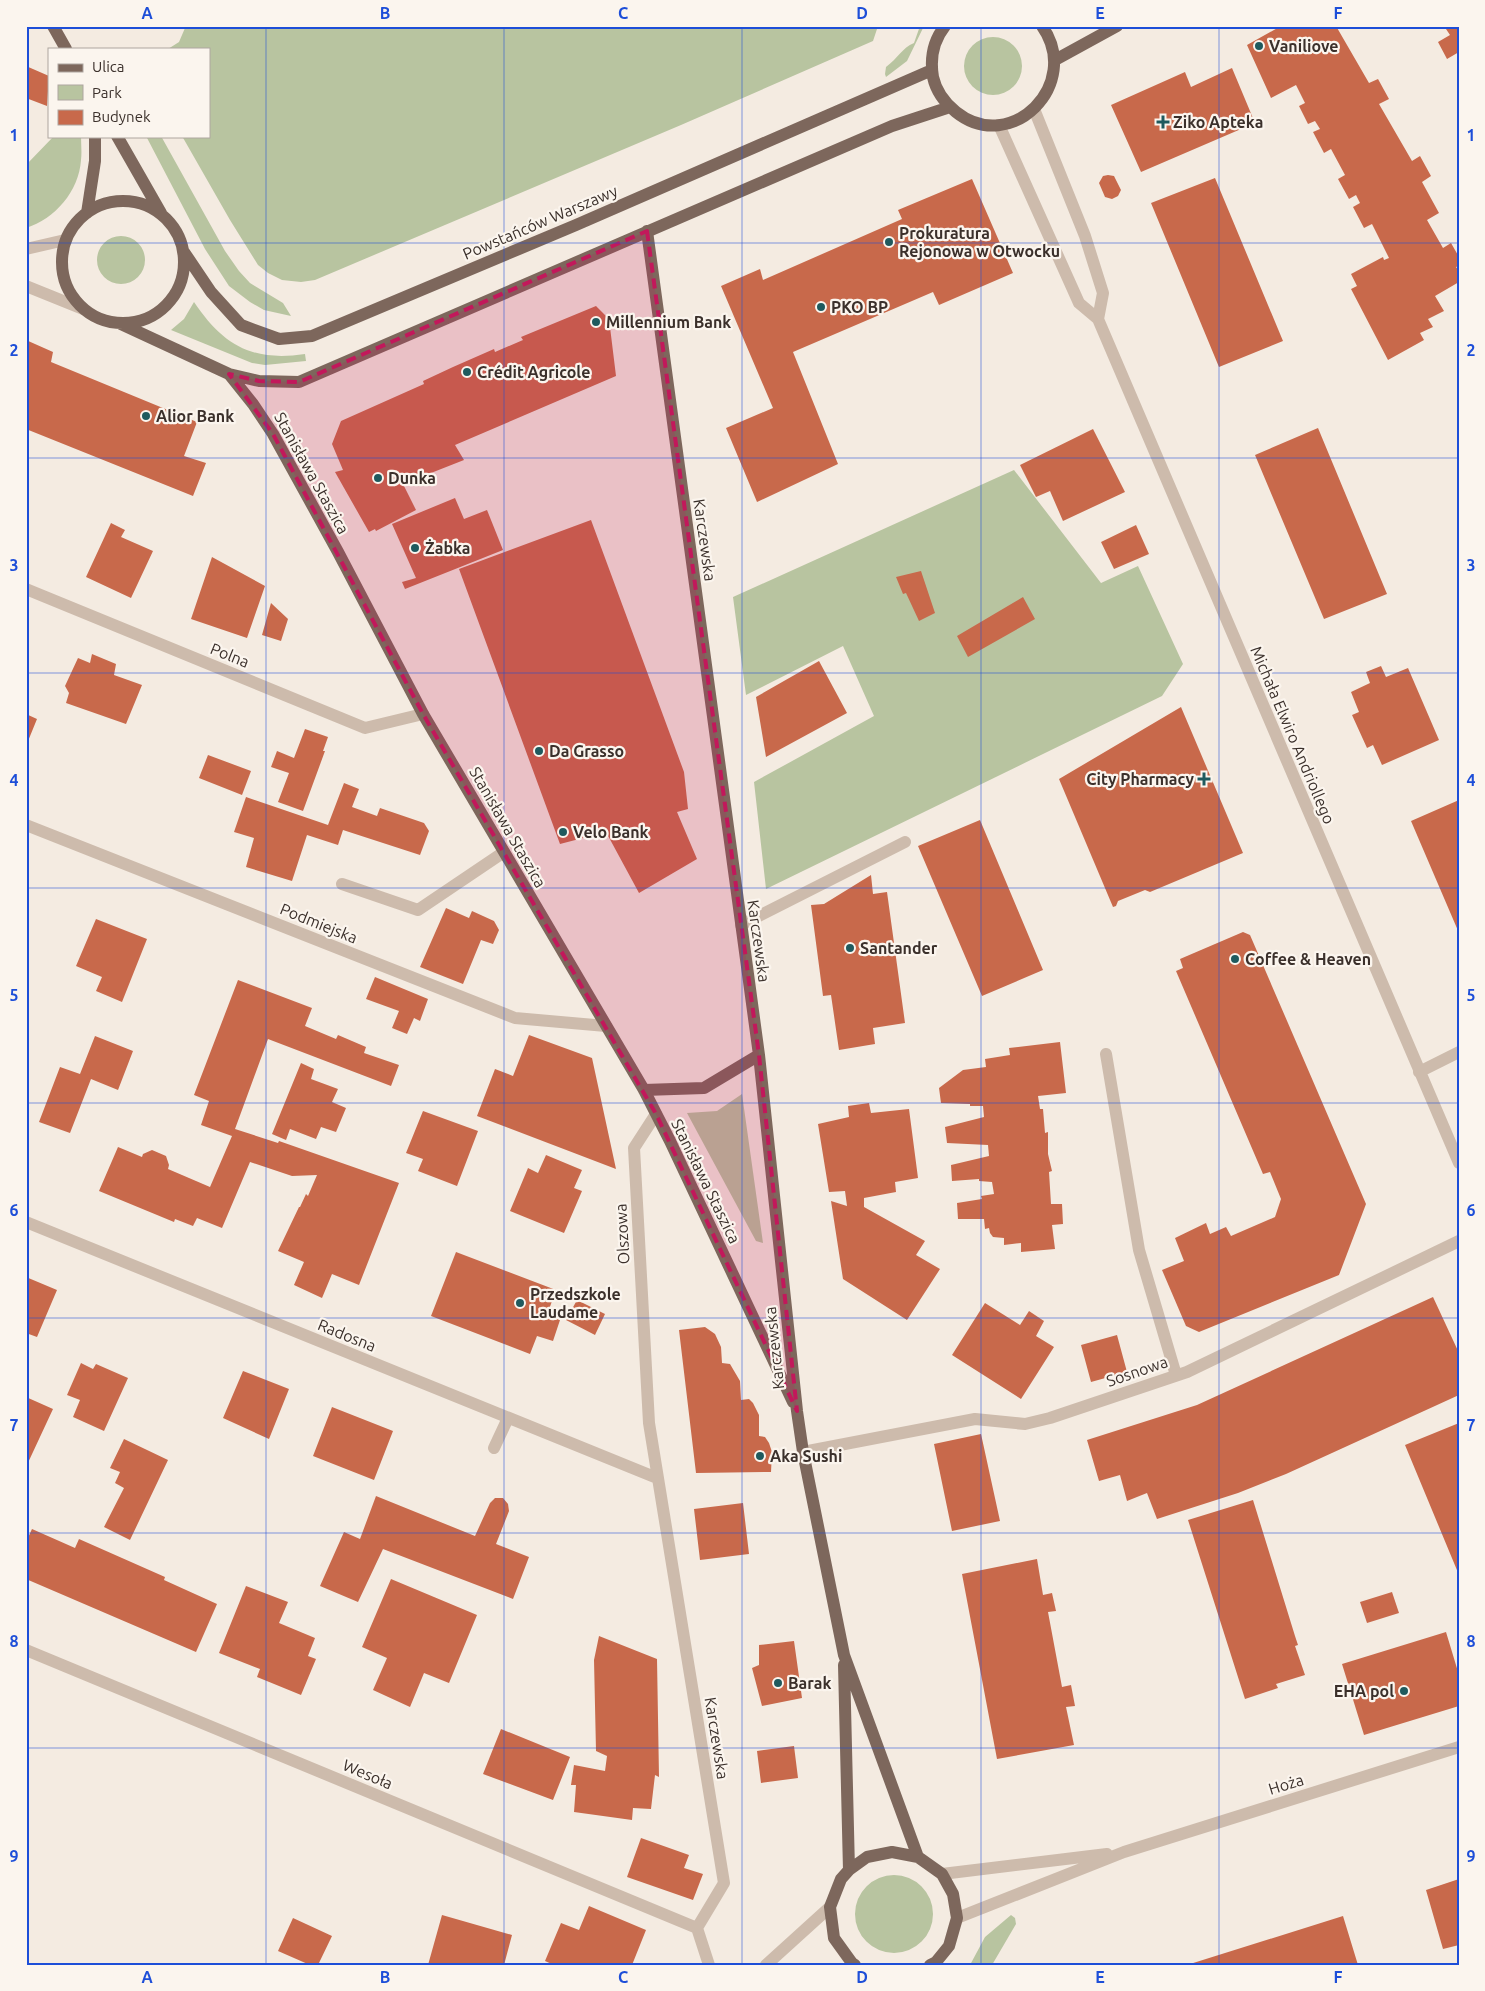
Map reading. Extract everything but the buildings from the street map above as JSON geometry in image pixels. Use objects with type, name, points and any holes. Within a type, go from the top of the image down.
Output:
[{"type":"main road","points":[[53,26],[65,48]]},
{"type":"main road","points":[[945,26],[935,44],[932,57],[932,70],[938,90],[950,107],[960,115],[985,125],[1018,120],[1044,99],[1054,74],[1055,60],[1052,46],[1042,26]]},
{"type":"main road","points":[[1055,60],[1117,26]]},
{"type":"main road","name":"Powstańców Warszawy","points":[[184,252],[211,292],[241,325],[278,339],[312,336],[567,229],[932,70]]},
{"type":"main road","points":[[229,374],[259,381],[299,382],[892,126],[950,107]]},
{"type":"main road","points":[[87,212],[96,161],[95,138]]},
{"type":"main road","points":[[118,138],[162,215],[180,238],[184,252],[184,270],[179,287],[170,303],[156,314],[139,322],[121,324],[101,320],[84,309],[71,295],[63,278],[62,259],[65,240],[74,225],[87,212],[105,204],[125,201],[145,205],[162,215]]},
{"type":"main road","name":"Karczewska","points":[[647,231],[759,1055],[797,1411],[844,1655],[918,1856]]},
{"type":"main road","name":"Stanisława Staszica","points":[[121,324],[229,374],[253,404],[273,434],[338,552],[423,714],[644,1090],[670,1141],[797,1411]]},
{"type":"main road","points":[[644,1090],[704,1088],[759,1055]]},
{"type":"main road","name":"Karczewska","points":[[844,1655],[849,1870]]},
{"type":"main road","points":[[851,1964],[834,1938],[830,1907],[841,1879],[849,1870],[867,1857],[892,1852],[918,1856],[942,1874],[953,1894],[957,1918],[949,1946],[934,1964]]},
{"type":"street","points":[[1034,109],[1084,236],[1103,293],[1098,320]]},
{"type":"street","name":"Michała Elwiro Andriollego","points":[[999,124],[1079,302],[1098,320],[1459,1162]]},
{"type":"street","points":[[26,249],[65,240]]},
{"type":"street","points":[[26,286],[84,309]]},
{"type":"street","name":"Polna","points":[[26,589],[365,728],[423,714]]},
{"type":"street","name":"Podmiejska","points":[[26,825],[516,1018],[606,1026]]},
{"type":"street","points":[[741,925],[905,842]]},
{"type":"street","points":[[342,884],[418,910],[504,852]]},
{"type":"street","points":[[1420,1072],[1459,1052]]},
{"type":"street","points":[[1106,1054],[1139,1250],[1176,1375]]},
{"type":"street","name":"Olszowa","points":[[656,1114],[634,1148],[649,1423],[657,1478]]},
{"type":"street","name":"Radosna","points":[[26,1222],[657,1478]]},
{"type":"street","name":"Sosnowa","points":[[804,1452],[976,1419],[1025,1424],[1050,1418],[1196,1368],[1459,1241]]},
{"type":"street","points":[[494,1448],[508,1418]]},
{"type":"street","name":"Karczewska","points":[[657,1478],[724,1883],[697,1928]]},
{"type":"street","name":"Wesoła","points":[[26,1650],[697,1928]]},
{"type":"street","name":"Hoża","points":[[957,1918],[1124,1852],[1459,1747]]},
{"type":"street","name":"Hoża","points":[[942,1874],[1124,1852]]},
{"type":"street","points":[[766,1965],[830,1907]]},
{"type":"street","points":[[697,1928],[709,1965]]},
{"type":"highlighted area","points":[[647,231],[759,1055],[797,1411],[656,1114],[423,714],[273,434],[229,374],[259,381],[299,382]]},
{"type":"green space","points":[[187,26],[878,26],[873,41],[681,125],[315,280],[301,282],[282,280],[258,265],[183,138],[210,138],[210,48],[170,48],[179,42]]},
{"type":"green space","points":[[920,26],[924,26],[907,61],[886,77],[886,67],[914,43]]},
{"type":"green space","points":[[993,37],[1009,42],[1017,50],[1022,66],[1017,82],[1009,90],[993,95],[977,90],[969,82],[964,66],[969,50],[977,42]]},
{"type":"green space","points":[[52,138],[81,138],[79,171],[70,193],[56,211],[37,224],[26,228],[26,165]]},
{"type":"green space","points":[[147,138],[162,138],[225,251],[239,271],[250,283],[283,303],[291,316],[264,310],[229,286],[205,249]]},
{"type":"green space","points":[[116,236],[126,236],[138,243],[145,255],[145,265],[138,277],[126,284],[116,284],[108,280],[101,273],[97,265],[97,255],[101,247],[108,240]]},
{"type":"green space","points":[[194,302],[216,329],[240,347],[269,355],[305,354],[306,361],[265,365],[252,363],[171,330],[184,319]]},
{"type":"green space","points":[[1014,470],[1101,583],[1138,566],[1183,664],[1162,696],[766,889],[754,782],[874,716],[843,646],[746,695],[733,597]]},
{"type":"green space","points":[[742,1094],[763,1243],[756,1241],[687,1113],[717,1111]]},
{"type":"green space","points":[[894,1875],[909,1878],[922,1886],[930,1899],[933,1914],[930,1929],[922,1942],[909,1950],[894,1953],[879,1950],[866,1942],[858,1929],[855,1914],[858,1899],[866,1886],[879,1878]]},
{"type":"green space","points":[[1011,1915],[1015,1918],[1016,1924],[992,1965],[970,1965],[985,1937]]},
{"type":"place","name":"Vaniliove","points":[[1259,46]]},
{"type":"place","name":"Ziko Apteka","points":[[1163,122]]},
{"type":"place","name":"Prokuratura Rejonowa w Otwocku","points":[[889,242]]},
{"type":"place","name":"PKO BP","points":[[821,307]]},
{"type":"place","name":"Millennium Bank","points":[[596,322]]},
{"type":"place","name":"Crédit Agricole","points":[[467,372]]},
{"type":"place","name":"Alior Bank","points":[[146,416]]},
{"type":"place","name":"Dunka","points":[[378,478]]},
{"type":"place","name":"Żabka","points":[[415,548]]},
{"type":"place","name":"Da Grasso","points":[[539,751]]},
{"type":"place","name":"City Pharmacy","points":[[1204,779]]},
{"type":"place","name":"Velo Bank","points":[[563,832]]},
{"type":"place","name":"Santander","points":[[850,948]]},
{"type":"place","name":"Coffee & Heaven","points":[[1235,959]]},
{"type":"place","name":"Przedszkole Laudame","points":[[520,1303]]},
{"type":"place","name":"Aka Sushi","points":[[760,1456]]},
{"type":"place","name":"Barak","points":[[778,1683]]},
{"type":"place","name":"EHA pol","points":[[1404,1691]]}]
